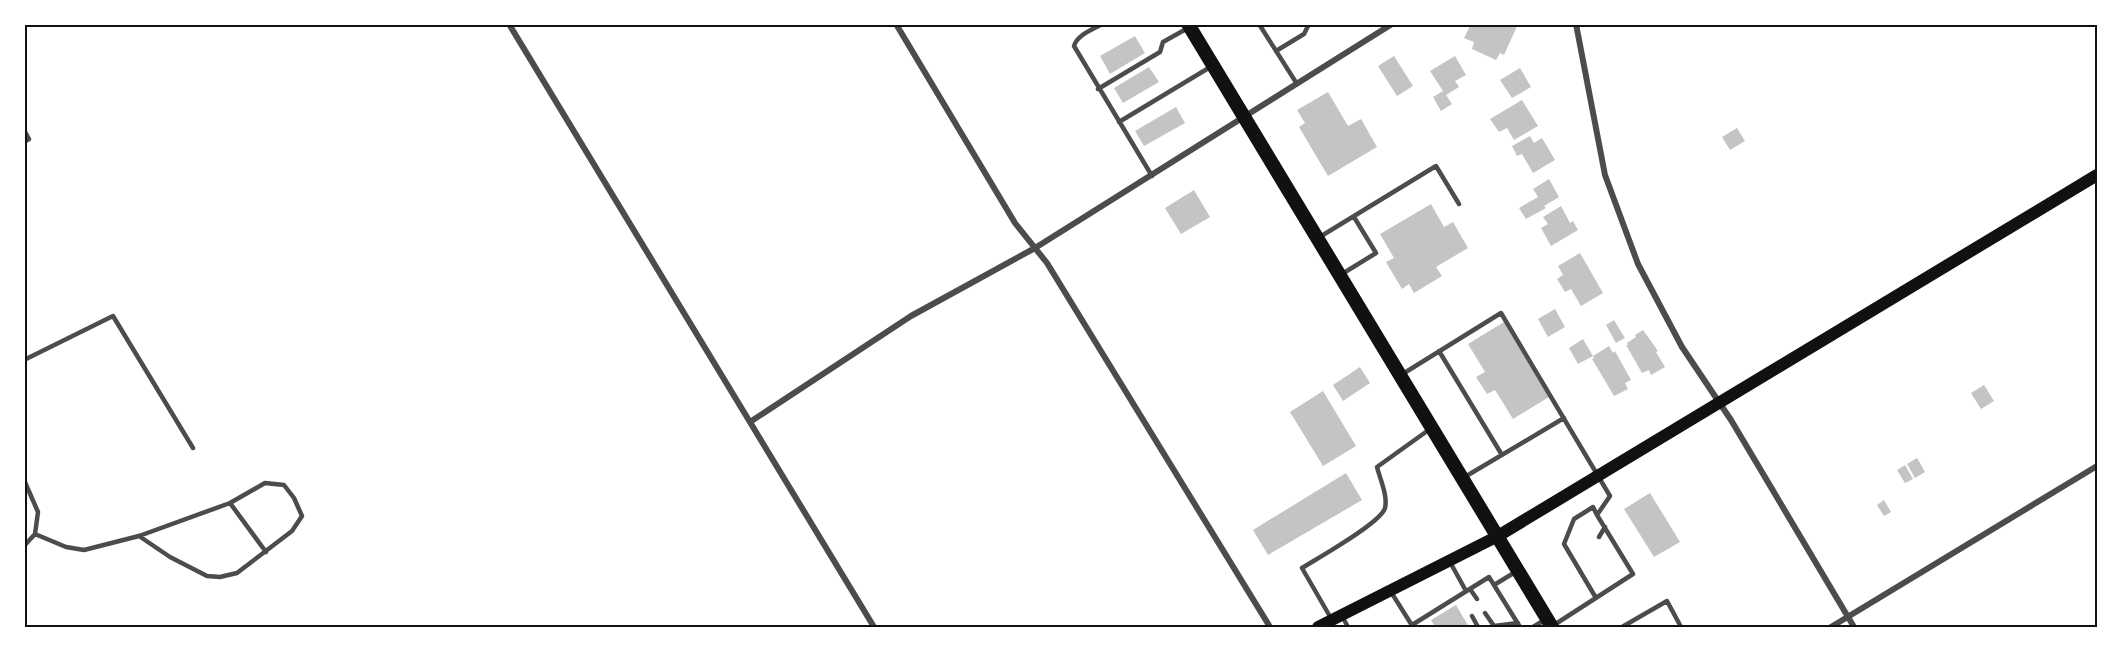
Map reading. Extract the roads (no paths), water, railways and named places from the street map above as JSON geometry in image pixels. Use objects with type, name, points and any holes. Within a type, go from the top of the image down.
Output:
[{"type":"main road","points":[[1189,25],[1550,624]]},
{"type":"main road","points":[[1318,627],[1340,621],[1498,536],[2097,175]]},
{"type":"street","points":[[509,24],[874,627]]},
{"type":"street","points":[[896,24],[1015,223],[1047,263],[1270,627]]},
{"type":"street","points":[[750,422],[911,315],[1035,248],[1392,24]]},
{"type":"street","points":[[1576,24],[1605,175],[1642,273],[1666,320],[1699,374],[1720,402],[1854,627]]},
{"type":"street","points":[[1831,627],[2097,466]]},
{"type":"lane","points":[[1102,24],[1080,37],[1074,46],[1152,176]]},
{"type":"lane","points":[[1259,24],[1297,84]]},
{"type":"lane","points":[[1276,51],[1304,34],[1309,24]]},
{"type":"lane","points":[[1098,89],[1160,52],[1163,42],[1189,25]]},
{"type":"lane","points":[[1119,122],[1213,65]]},
{"type":"lane","points":[[24,130],[29,139],[24,142]]},
{"type":"lane","points":[[1318,239],[1436,166],[1459,204]]},
{"type":"lane","points":[[1340,275],[1376,253],[1354,217]]},
{"type":"lane","points":[[1400,375],[1501,313],[1610,496],[1597,515]]},
{"type":"lane","points":[[24,360],[113,316],[193,448]]},
{"type":"lane","points":[[1438,351],[1502,455]]},
{"type":"lane","points":[[1463,479],[1564,418]]},
{"type":"lane","points":[[1340,621],[1302,568],[1376,521],[1385,510],[1385,495],[1377,467],[1432,428]]},
{"type":"lane","points":[[24,480],[38,512],[35,534],[24,546]]},
{"type":"lane","points":[[35,534],[66,547],[84,550],[139,536],[230,503],[265,483],[284,485],[294,498],[302,516],[292,531],[266,552],[237,573],[220,577],[207,576],[170,557],[139,536]]},
{"type":"lane","points":[[230,503],[266,552]]},
{"type":"lane","points":[[1533,627],[1550,624],[1596,598],[1633,574],[1593,507],[1574,519],[1564,544],[1581,568],[1596,598]]},
{"type":"lane","points":[[1599,537],[1605,527]]},
{"type":"lane","points":[[1450,561],[1468,590],[1477,599]]},
{"type":"lane","points":[[1494,585],[1518,570]]},
{"type":"lane","points":[[1391,592],[1412,626],[1489,577],[1519,625],[1491,626],[1485,613]]},
{"type":"lane","points":[[1460,595],[1464,601]]},
{"type":"lane","points":[[1622,627],[1667,601],[1681,627]]},
{"type":"lane","points":[[1472,616],[1478,627]]}]
